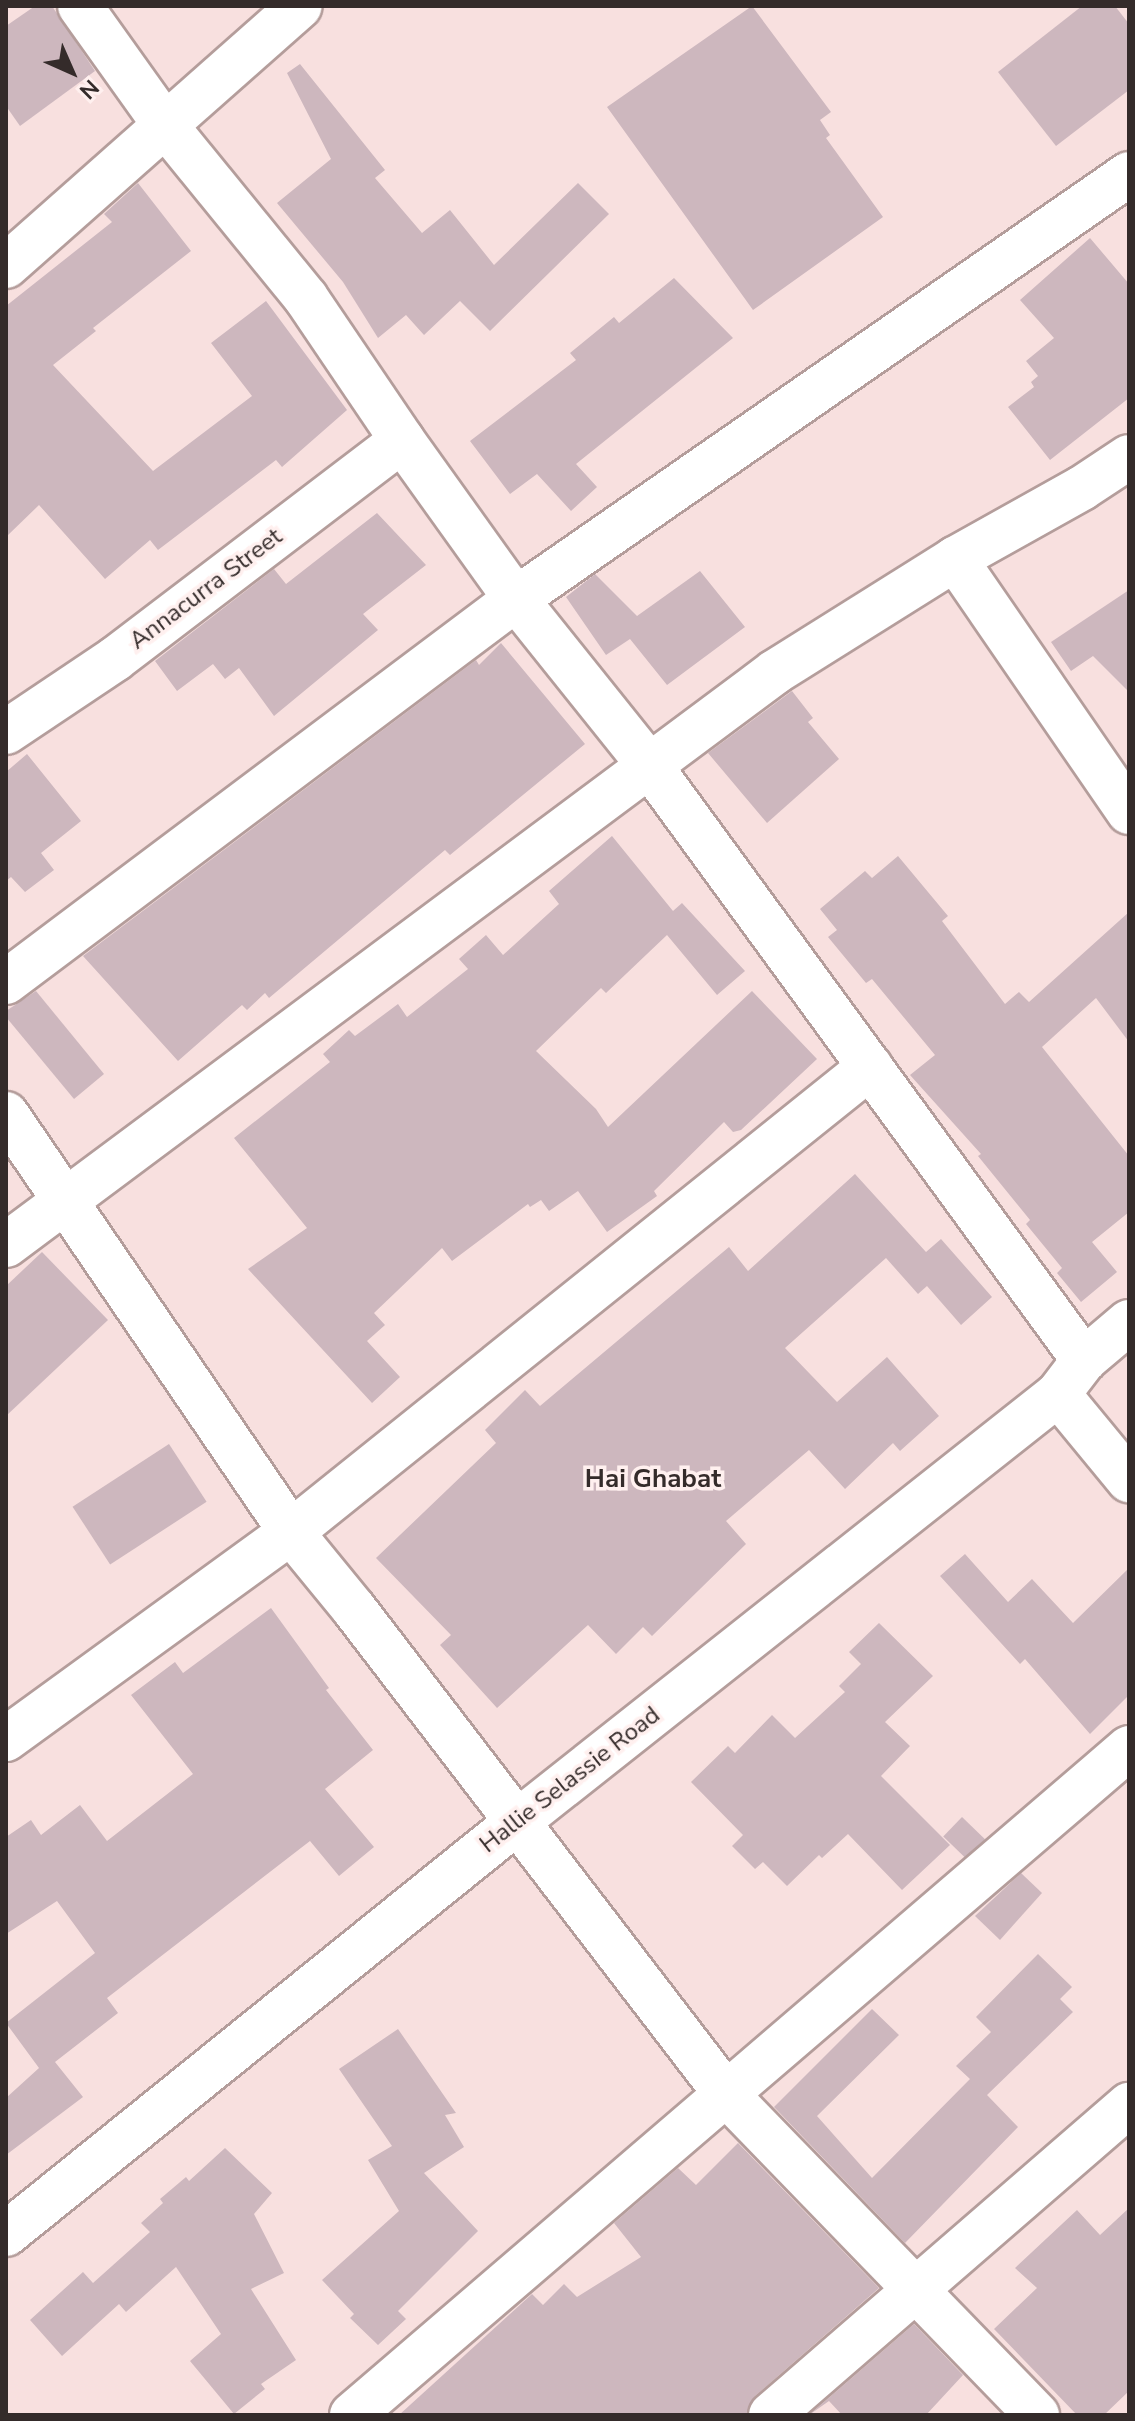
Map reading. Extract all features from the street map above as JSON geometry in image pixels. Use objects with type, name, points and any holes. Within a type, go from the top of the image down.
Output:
[{"type":"street","points":[[80,6],[165,125],[306,298],[402,440],[516,599],[650,766],[1084,1360]]},
{"type":"street","points":[[6,266],[300,6]]},
{"type":"street","points":[[6,982],[516,599],[1129,174]]},
{"type":"street","name":"Annacurra Street","points":[[6,732],[115,659],[402,440]]},
{"type":"street","points":[[6,1245],[775,672],[955,559],[1082,488],[1129,457]]},
{"type":"street","points":[[955,559],[1129,812]]},
{"type":"street","points":[[6,1739],[291,1532],[870,1067]]},
{"type":"street","points":[[6,1114],[291,1532],[726,2094],[1037,2415]]},
{"type":"street","name":"Hallie Selassie Road","points":[[6,2234],[517,1822],[1058,1394],[1084,1360],[1129,1322]]},
{"type":"street","points":[[1058,1394],[1129,1480]]},
{"type":"street","points":[[352,2415],[1129,1748]]},
{"type":"street","points":[[771,2415],[1129,2105]]},
{"type":"building","points":[[35,6],[52,6],[95,71],[20,126],[6,106],[6,26]]},
{"type":"building","points":[[752,6],[831,112],[820,120],[830,135],[826,138],[883,217],[753,310],[607,107]]},
{"type":"building","points":[[1082,6],[1115,6],[1129,24],[1129,90],[1056,146],[998,72]]},
{"type":"building","points":[[300,64],[385,170],[375,178],[422,233],[450,210],[494,265],[578,183],[609,214],[490,331],[460,301],[424,335],[406,315],[378,338],[343,282],[277,203],[331,159],[287,73]]},
{"type":"building","points":[[138,183],[191,251],[93,328],[96,331],[53,365],[153,471],[252,396],[211,343],[266,301],[347,410],[282,467],[276,460],[158,550],[150,540],[105,579],[39,505],[6,537],[6,306],[112,222],[104,214]]},
{"type":"building","points":[[1090,238],[1129,284],[1129,398],[1050,460],[1008,407],[1034,387],[1031,382],[1038,376],[1026,361],[1054,338],[1020,300]]},
{"type":"building","points":[[674,278],[733,338],[576,464],[597,487],[571,511],[537,474],[510,494],[470,441],[576,360],[570,353],[614,317],[619,323]]},
{"type":"building","points":[[377,513],[426,565],[363,614],[378,630],[274,716],[239,668],[225,679],[213,664],[177,691],[155,661],[274,569],[286,584]]},
{"type":"building","points":[[700,571],[745,627],[667,685],[630,639],[606,655],[566,597],[595,574],[637,616]]},
{"type":"building","points":[[1129,590],[1129,692],[1093,656],[1071,671],[1051,642]]},
{"type":"building","points":[[501,643],[585,744],[450,855],[445,850],[269,998],[265,993],[247,1010],[242,1005],[178,1061],[83,956],[476,660],[479,665]]},
{"type":"building","points":[[792,691],[813,718],[808,722],[839,759],[767,823],[708,753]]},
{"type":"building","points":[[27,754],[81,821],[41,853],[54,870],[25,892],[11,877],[6,881],[6,772]]},
{"type":"building","points":[[612,836],[673,911],[682,903],[745,971],[717,995],[667,935],[606,993],[601,988],[536,1051],[596,1109],[608,1127],[752,991],[817,1059],[741,1130],[733,1132],[724,1122],[654,1191],[657,1196],[607,1232],[578,1191],[549,1211],[541,1200],[530,1207],[528,1204],[452,1261],[442,1248],[374,1313],[385,1325],[367,1341],[400,1377],[372,1403],[248,1269],[307,1228],[234,1138],[330,1062],[323,1054],[349,1030],[355,1036],[398,1004],[407,1017],[468,969],[459,959],[486,935],[503,955],[559,904],[549,891]]},
{"type":"building","points":[[898,856],[948,916],[942,921],[1005,1004],[1019,992],[1029,1002],[1129,912],[1129,1042],[1096,998],[1042,1047],[1129,1156],[1129,1212],[1092,1242],[1117,1272],[1081,1302],[1057,1273],[1062,1268],[1026,1224],[1030,1220],[978,1156],[981,1154],[910,1075],[935,1055],[872,979],[866,983],[828,937],[837,930],[820,909],[865,871],[872,878]]},
{"type":"building","points":[[36,991],[104,1074],[74,1099],[6,1017],[6,1011]]},
{"type":"building","points":[[855,1174],[926,1252],[941,1239],[992,1297],[961,1325],[927,1286],[918,1294],[886,1258],[785,1348],[837,1402],[887,1357],[939,1416],[900,1451],[893,1443],[845,1489],[809,1450],[726,1521],[746,1544],[652,1636],[643,1627],[616,1654],[588,1625],[497,1708],[440,1645],[451,1635],[376,1558],[496,1443],[485,1430],[525,1390],[540,1406],[729,1247],[748,1271]]},
{"type":"building","points":[[42,1252],[108,1320],[6,1416],[6,1286]]},
{"type":"building","points":[[169,1444],[207,1502],[110,1565],[73,1507]]},
{"type":"building","points":[[965,1554],[1008,1602],[1032,1579],[1073,1623],[1129,1568],[1129,1695],[1090,1734],[1025,1659],[1020,1664],[940,1576]]},
{"type":"building","points":[[271,1608],[329,1688],[326,1690],[373,1750],[325,1789],[374,1847],[339,1876],[310,1841],[107,1998],[118,2013],[55,2062],[83,2097],[6,2155],[6,2098],[39,2068],[6,2023],[95,1953],[57,1901],[6,1934],[6,1837],[31,1820],[41,1835],[80,1805],[107,1841],[193,1774],[131,1695],[175,1662],[183,1673]]},
{"type":"building","points":[[879,1623],[933,1676],[885,1722],[910,1746],[881,1776],[950,1845],[902,1890],[848,1834],[822,1858],[819,1855],[787,1886],[763,1862],[755,1869],[732,1846],[743,1835],[691,1782],[728,1746],[735,1753],[772,1715],[795,1738],[845,1692],[839,1686],[861,1664],[849,1652]]},
{"type":"building","points":[[962,1817],[985,1839],[966,1859],[943,1836]]},
{"type":"building","points":[[1021,1873],[1042,1893],[1000,1940],[975,1916]]},
{"type":"building","points":[[1038,1954],[1072,1987],[1060,1999],[1073,2012],[987,2095],[1018,2127],[905,2243],[774,2107],[872,2009],[899,2035],[817,2116],[872,2178],[970,2079],[956,2066],[991,2032],[976,2017]]},
{"type":"building","points":[[398,2029],[456,2113],[445,2115],[464,2147],[424,2173],[478,2231],[398,2311],[406,2319],[378,2345],[350,2318],[354,2314],[322,2280],[399,2211],[368,2160],[392,2146],[339,2069]]},
{"type":"building","points":[[738,2143],[879,2288],[755,2396],[747,2415],[399,2415],[532,2294],[543,2305],[564,2284],[577,2297],[641,2257],[614,2223],[678,2168],[696,2185]]},
{"type":"building","points":[[225,2148],[272,2193],[254,2214],[284,2273],[251,2289],[296,2360],[261,2384],[265,2389],[234,2414],[190,2361],[221,2334],[176,2267],[126,2312],[119,2304],[62,2356],[30,2320],[83,2272],[93,2283],[150,2232],[141,2223],[163,2203],[160,2199],[186,2177],[189,2181]]},
{"type":"building","points":[[1129,2208],[1129,2391],[1104,2415],[1077,2415],[994,2329],[1037,2288],[1015,2268],[1077,2210],[1100,2235]]},
{"type":"building","points":[[914,2324],[963,2375],[926,2415],[842,2415],[829,2401],[809,2415]]},
{"type":"district","name":"Hai Ghabat","points":[[653,1479]]}]
